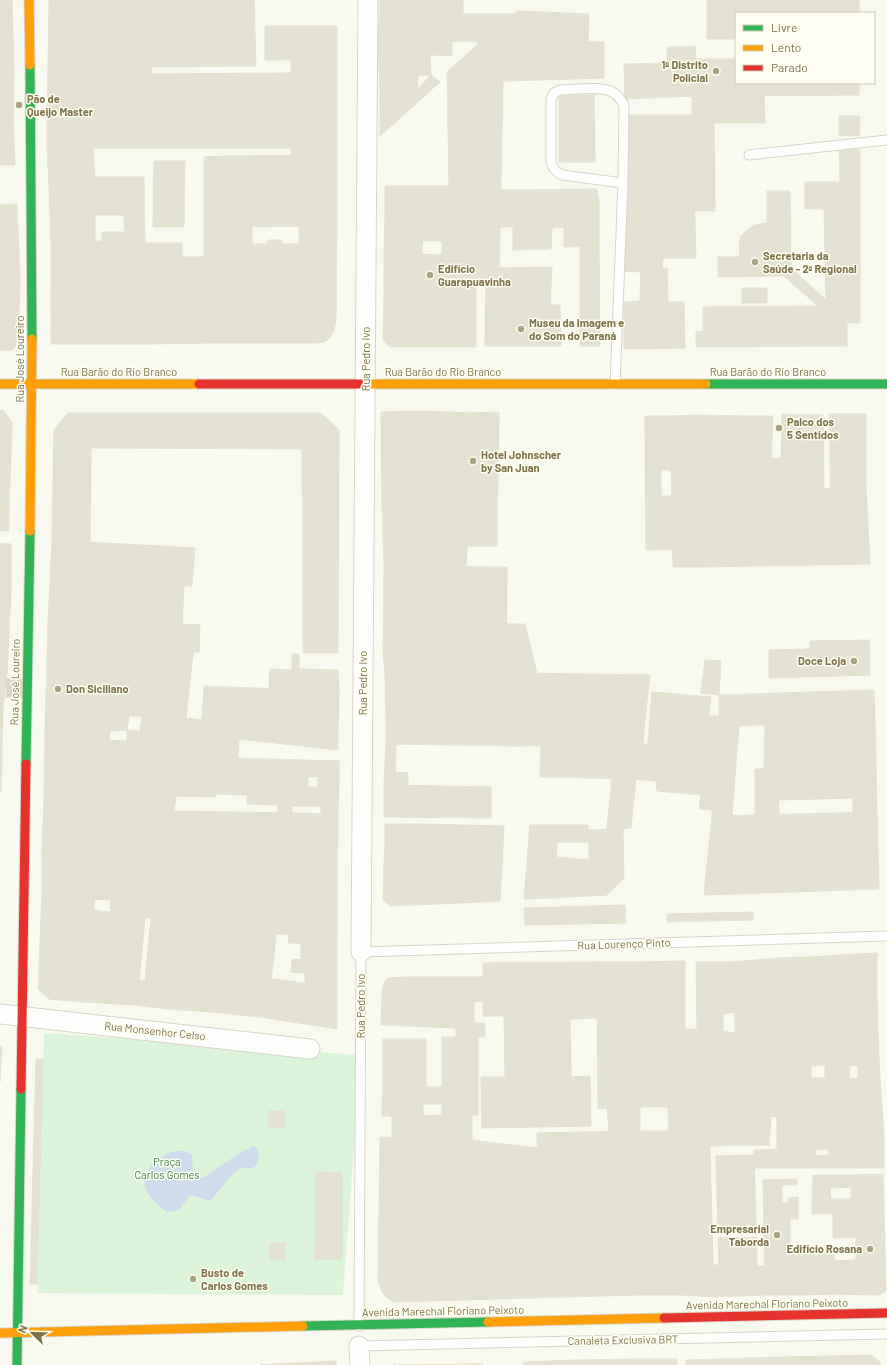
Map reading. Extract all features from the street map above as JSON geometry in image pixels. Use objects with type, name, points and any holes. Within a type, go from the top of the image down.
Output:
[{"type":"street","name":"Rua José Loureiro","points":[[17,1365],[32,384],[29,0]]},
{"type":"street","name":"Rua Pedro Ivo","points":[[361,952],[368,0]]},
{"type":"street","name":"Rua Barão do Rio Branco","points":[[0,384],[887,384]]},
{"type":"street","name":"Rua Monsenhor Celso","points":[[0,1014],[310,1049]]},
{"type":"street","name":"Avenida Marechal Floriano Peixoto","points":[[0,1333],[887,1313]]},
{"type":"street","name":"Rua Pedro Ivo","points":[[360,1346],[360,1365]]},
{"type":"lane","points":[[615,384],[623,183],[624,105],[614,92],[606,89],[560,90],[554,93],[551,99],[551,162],[553,168],[557,173],[562,175],[623,183]]},
{"type":"lane","points":[[749,155],[887,140]]},
{"type":"lane","name":"Rua Lourenço Pinto","points":[[361,952],[887,936]]},
{"type":"lane","name":"Rua Pedro Ivo","points":[[360,1346],[361,952]]},
{"type":"lane","name":"Canaleta Exclusiva BRT","points":[[360,1346],[887,1334]]},
{"type":"green space","name":"Praça Carlos Gomes","points":[[44,1033],[361,1055],[343,1295],[37,1293]]},
{"type":"water","name":"Praça Carlos Gomes","points":[[253,1146],[257,1148],[259,1153],[255,1167],[241,1168],[236,1171],[211,1200],[189,1196],[179,1210],[167,1212],[154,1201],[146,1190],[145,1178],[148,1170],[161,1157],[169,1153],[185,1151],[192,1155],[193,1170],[200,1177],[205,1177],[238,1154]]},
{"type":"building","points":[[0,0],[12,0],[14,70],[0,71]]},
{"type":"building","points":[[49,0],[155,0],[155,67],[48,67]]},
{"type":"building","points":[[155,0],[254,0],[256,66],[155,67]]},
{"type":"building","points":[[380,0],[463,0],[463,14],[380,13]]},
{"type":"building","name":"1º Distrito Policial","points":[[707,0],[859,0],[859,12],[735,12],[735,39],[707,39]]},
{"type":"building","points":[[516,11],[589,14],[588,42],[515,41]]},
{"type":"building","points":[[380,13],[515,14],[515,41],[378,42]]},
{"type":"building","points":[[265,26],[337,26],[337,59],[265,60]]},
{"type":"building","points":[[415,41],[415,54],[430,55],[431,75],[418,75],[417,90],[380,90],[378,42]]},
{"type":"building","points":[[415,41],[452,41],[452,56],[415,54]]},
{"type":"building","points":[[477,41],[604,42],[604,78],[477,82]]},
{"type":"building","points":[[476,46],[476,186],[449,187],[447,72]]},
{"type":"building","points":[[695,46],[697,96],[625,99],[624,64],[667,63],[667,47]]},
{"type":"building","points":[[337,59],[337,155],[291,156],[291,60]]},
{"type":"building","name":"1º Distrito Policial","points":[[696,59],[735,59],[735,84],[859,84],[859,95],[697,96]]},
{"type":"building","points":[[48,67],[151,67],[152,112],[47,113]]},
{"type":"building","points":[[14,70],[13,121],[0,120],[0,71]]},
{"type":"building","points":[[291,73],[292,148],[47,148],[47,113],[152,112],[151,74]]},
{"type":"building","points":[[431,75],[440,82],[380,136],[380,90],[417,90]]},
{"type":"building","points":[[503,81],[500,227],[476,227],[477,82]]},
{"type":"building","points":[[594,95],[595,162],[559,162],[559,96]]},
{"type":"building","points":[[764,96],[765,123],[714,123],[715,211],[695,211],[692,97]]},
{"type":"building","points":[[625,115],[692,115],[696,258],[676,258],[674,223],[623,224]]},
{"type":"building","points":[[839,116],[860,116],[859,136],[839,135]]},
{"type":"building","points":[[0,120],[13,121],[15,165],[0,165]]},
{"type":"building","points":[[47,148],[93,148],[95,183],[49,184]]},
{"type":"building","points":[[839,149],[860,150],[860,182],[840,182]]},
{"type":"building","points":[[337,155],[337,226],[228,227],[228,156]]},
{"type":"building","points":[[228,156],[228,227],[204,227],[204,157]]},
{"type":"building","points":[[154,161],[185,161],[184,227],[153,227]]},
{"type":"building","points":[[94,177],[144,177],[145,243],[102,241],[102,232],[125,232],[124,215],[95,215]]},
{"type":"building","name":"Secretaria da Saúde - 2ª Regional","points":[[805,182],[860,182],[860,323],[847,323],[847,346],[696,347],[696,332],[703,331],[703,307],[818,306],[784,276],[718,277],[718,257],[740,257],[739,245],[741,236],[755,225],[767,223],[767,191],[790,191],[791,268],[826,300],[824,209],[805,209]]},
{"type":"building","points":[[95,183],[95,241],[51,242],[49,184]]},
{"type":"building","points":[[385,186],[476,186],[476,213],[385,214]]},
{"type":"building","points":[[597,189],[599,204],[564,204],[564,227],[552,228],[551,249],[513,250],[513,227],[500,227],[500,190]]},
{"type":"building","points":[[17,204],[20,281],[0,281],[0,205]]},
{"type":"building","points":[[564,204],[599,204],[599,246],[564,247]]},
{"type":"building","points":[[476,213],[476,255],[442,255],[442,241],[423,241],[423,214]]},
{"type":"building","points":[[385,214],[410,214],[410,255],[384,254]]},
{"type":"building","points":[[410,214],[423,214],[422,255],[410,255]]},
{"type":"building","points":[[674,223],[676,258],[663,258],[662,268],[641,270],[641,272],[623,271],[623,224]]},
{"type":"building","points":[[252,226],[252,260],[204,260],[204,227]]},
{"type":"building","points":[[299,226],[337,226],[336,320],[334,330],[330,338],[324,342],[252,343],[251,244],[268,244],[268,240],[282,240],[282,244],[299,244]]},
{"type":"building","points":[[476,227],[500,227],[499,268],[552,267],[550,305],[560,305],[561,346],[485,346],[486,284],[476,283]]},
{"type":"building","points":[[51,242],[124,242],[123,273],[51,272]]},
{"type":"building","points":[[124,242],[150,243],[149,344],[124,344]]},
{"type":"building","points":[[150,243],[182,243],[182,257],[204,257],[204,276],[150,275]]},
{"type":"building","points":[[599,246],[600,346],[580,346],[580,247]]},
{"type":"building","name":"Edifício Guarapuavinha","points":[[384,254],[476,255],[476,292],[431,290],[431,285],[420,285],[420,293],[384,292]]},
{"type":"building","points":[[204,260],[252,260],[252,343],[205,343]]},
{"type":"building","points":[[667,268],[668,302],[684,302],[685,348],[624,349],[624,302],[640,301],[641,270]]},
{"type":"building","points":[[51,272],[123,273],[124,344],[51,344]]},
{"type":"building","points":[[150,275],[204,276],[205,343],[149,344]]},
{"type":"building","points":[[0,281],[20,281],[18,341],[13,350],[0,350]]},
{"type":"building","points":[[420,285],[431,285],[431,290],[476,292],[476,347],[390,347],[383,340],[384,292],[420,293]]},
{"type":"building","points":[[742,288],[767,288],[767,303],[742,303]]},
{"type":"building","points":[[0,410],[3,410],[12,422],[9,510],[0,510]]},
{"type":"building","points":[[413,411],[412,508],[382,507],[381,412]]},
{"type":"building","points":[[413,411],[448,412],[447,509],[412,508]]},
{"type":"building","name":"Hotel Johnscher by San Juan","points":[[448,412],[499,412],[497,546],[445,546]]},
{"type":"building","points":[[68,413],[321,413],[339,430],[338,653],[303,653],[302,449],[91,448],[90,542],[52,540],[54,430]]},
{"type":"building","points":[[782,414],[823,415],[824,490],[781,490]]},
{"type":"building","points":[[829,414],[866,414],[866,448],[830,448]]},
{"type":"building","points":[[696,415],[700,567],[673,567],[670,416]]},
{"type":"building","points":[[696,415],[747,416],[746,491],[698,492]]},
{"type":"building","points":[[645,416],[670,416],[671,470],[661,470],[661,496],[672,496],[673,549],[646,550]]},
{"type":"building","points":[[747,416],[773,416],[771,459],[781,458],[781,490],[746,491]]},
{"type":"building","points":[[830,448],[866,448],[866,488],[830,489]]},
{"type":"building","points":[[866,488],[870,564],[700,567],[698,492]]},
{"type":"building","points":[[382,507],[447,509],[445,546],[467,546],[466,567],[384,566]]},
{"type":"building","points":[[0,509],[9,510],[9,531],[0,531]]},
{"type":"building","points":[[52,540],[195,548],[192,586],[50,584]]},
{"type":"building","points":[[0,543],[11,544],[11,589],[0,589]]},
{"type":"building","points":[[384,566],[507,567],[506,651],[383,650]]},
{"type":"building","points":[[50,584],[112,585],[110,622],[48,620]]},
{"type":"building","points":[[112,585],[184,586],[182,625],[110,622]]},
{"type":"building","points":[[0,589],[11,589],[9,636],[0,636]]},
{"type":"building","points":[[48,620],[178,624],[177,634],[168,633],[168,651],[194,652],[192,663],[47,658]]},
{"type":"building","points":[[178,624],[200,625],[199,652],[168,651],[168,633],[177,634]]},
{"type":"building","points":[[506,624],[525,624],[537,674],[385,673],[383,650],[506,651]]},
{"type":"building","points":[[0,636],[9,636],[7,673],[0,673]]},
{"type":"building","points":[[869,640],[870,675],[769,678],[769,650],[810,649],[810,641]]},
{"type":"building","points":[[292,654],[299,654],[299,669],[338,670],[339,691],[269,688],[270,669],[292,670]]},
{"type":"building","points":[[47,658],[192,663],[184,737],[140,732],[142,716],[129,716],[127,730],[110,731],[109,741],[45,737]]},
{"type":"building","points":[[705,660],[721,661],[719,695],[701,693]]},
{"type":"building","points":[[0,673],[7,673],[3,708],[0,708]]},
{"type":"building","points":[[385,673],[515,673],[516,719],[386,718]]},
{"type":"building","points":[[515,673],[650,675],[645,719],[516,719]]},
{"type":"building","points":[[204,686],[339,691],[338,733],[202,719]]},
{"type":"building","points":[[874,690],[875,722],[719,726],[719,695]]},
{"type":"building","points":[[652,692],[711,697],[705,749],[648,744]]},
{"type":"building","points":[[0,708],[3,708],[2,742],[0,742]]},
{"type":"building","points":[[708,716],[719,716],[713,810],[699,809],[701,795],[657,791],[656,781],[636,779],[643,744],[705,749]]},
{"type":"building","points":[[185,718],[338,733],[338,750],[239,739],[238,758],[339,761],[339,777],[179,774]]},
{"type":"building","points":[[386,718],[516,719],[516,746],[386,744]]},
{"type":"building","points":[[516,719],[645,719],[643,744],[516,746]]},
{"type":"building","points":[[875,722],[877,812],[853,812],[853,798],[779,800],[778,769],[764,769],[765,725]]},
{"type":"building","points":[[719,726],[739,726],[732,815],[712,816]]},
{"type":"building","points":[[127,730],[184,737],[174,811],[44,801],[45,737],[127,741]]},
{"type":"building","points":[[0,742],[2,742],[2,766],[0,766]]},
{"type":"building","points":[[386,744],[396,744],[395,772],[408,773],[408,785],[384,785]]},
{"type":"building","points":[[643,744],[636,779],[540,777],[541,745]]},
{"type":"building","points":[[0,766],[2,766],[1,792],[0,792]]},
{"type":"building","points":[[755,769],[778,769],[779,814],[755,815]]},
{"type":"building","points":[[179,774],[248,776],[247,795],[216,794],[216,797],[176,796]]},
{"type":"building","points":[[248,776],[308,777],[308,787],[318,787],[318,777],[339,777],[338,814],[321,814],[321,806],[292,806],[292,813],[278,813],[278,805],[247,804]]},
{"type":"building","points":[[612,778],[636,779],[631,828],[607,829]]},
{"type":"building","points":[[384,785],[491,787],[491,818],[384,817]]},
{"type":"building","points":[[44,801],[120,807],[115,852],[42,849]]},
{"type":"building","points":[[120,807],[174,811],[292,813],[291,858],[114,863]]},
{"type":"building","points":[[877,812],[879,889],[704,895],[712,816]]},
{"type":"building","points":[[292,813],[338,814],[337,944],[288,943],[289,934],[277,934],[279,909],[291,908]]},
{"type":"building","points":[[385,824],[416,824],[416,847],[385,847]]},
{"type":"building","points":[[416,824],[504,826],[502,866],[441,863],[384,863],[385,847],[416,847]]},
{"type":"building","points":[[530,825],[558,825],[554,898],[524,899]]},
{"type":"building","points":[[558,825],[588,825],[589,842],[557,842]]},
{"type":"building","points":[[623,829],[624,878],[607,895],[589,896],[589,830]]},
{"type":"building","points":[[42,849],[115,852],[111,900],[42,896]]},
{"type":"building","points":[[556,857],[589,860],[589,896],[554,898]]},
{"type":"building","points":[[291,858],[291,908],[151,918],[110,913],[114,863]]},
{"type":"building","points":[[384,863],[441,863],[439,904],[391,906],[383,900]]},
{"type":"building","points":[[441,863],[502,866],[500,901],[439,904]]},
{"type":"building","points":[[42,896],[95,900],[83,1002],[49,999],[38,989]]},
{"type":"building","points":[[625,905],[626,923],[525,925],[524,908]]},
{"type":"building","points":[[279,909],[267,1018],[213,1012],[221,913]]},
{"type":"building","points":[[94,910],[145,917],[137,1005],[83,1002]]},
{"type":"building","points":[[753,912],[754,920],[667,922],[667,914]]},
{"type":"building","points":[[221,913],[213,1012],[166,1009],[174,916]]},
{"type":"building","points":[[174,916],[166,1009],[137,1005],[139,981],[145,981],[151,918]]},
{"type":"building","points":[[301,943],[337,944],[337,1029],[267,1018],[272,979],[305,983],[305,973],[291,972],[292,959],[301,960]]},
{"type":"building","points":[[877,953],[877,1000],[811,1000],[809,957]]},
{"type":"building","points":[[809,957],[812,1034],[775,1034],[776,958]]},
{"type":"building","points":[[776,958],[775,1034],[735,1032],[734,962]]},
{"type":"building","points":[[685,961],[685,1107],[639,1107],[640,962]]},
{"type":"building","points":[[597,962],[640,962],[640,1131],[609,1132],[607,1108],[598,1109]]},
{"type":"building","points":[[597,962],[597,1018],[570,1019],[571,1077],[590,1076],[591,1126],[482,1128],[481,1077],[505,1077],[504,1016],[483,1016],[483,963]]},
{"type":"building","points":[[696,962],[734,962],[735,1012],[723,1014],[723,1031],[697,1029]]},
{"type":"building","points":[[482,977],[483,1001],[474,1002],[474,1023],[485,1023],[485,1037],[456,1037],[456,1028],[381,1025],[382,994],[383,986],[386,980],[389,978]]},
{"type":"building","points":[[811,1000],[877,1000],[878,1034],[812,1034]]},
{"type":"building","points":[[686,1029],[757,1034],[757,1116],[709,1114],[686,1115]]},
{"type":"building","points":[[757,1034],[878,1034],[880,1079],[858,1078],[858,1065],[850,1066],[849,1079],[825,1078],[825,1065],[811,1066],[811,1078],[757,1077]]},
{"type":"building","points":[[442,1037],[478,1037],[478,1115],[442,1115],[442,1104],[423,1104],[423,1116],[382,1116],[383,1039],[426,1039],[426,1087],[442,1087]]},
{"type":"building","points":[[0,1045],[2,1048],[0,1082]]},
{"type":"building","points":[[36,1059],[43,1060],[37,1284],[30,1284]]},
{"type":"building","points":[[757,1077],[880,1079],[883,1119],[757,1116]]},
{"type":"building","points":[[668,1107],[685,1107],[686,1115],[709,1114],[714,1297],[682,1295],[680,1131],[669,1131]]},
{"type":"building","points":[[269,1111],[284,1111],[284,1127],[269,1127]]},
{"type":"building","points":[[709,1114],[771,1116],[769,1145],[710,1146]]},
{"type":"building","points":[[472,1115],[472,1140],[392,1137],[392,1116]]},
{"type":"building","points":[[777,1116],[832,1118],[833,1149],[777,1150]]},
{"type":"building","points":[[832,1118],[883,1119],[884,1148],[833,1149]]},
{"type":"building","points":[[636,1131],[637,1262],[539,1264],[537,1133]]},
{"type":"building","points":[[636,1131],[680,1131],[682,1295],[638,1295]]},
{"type":"building","points":[[380,1137],[428,1139],[428,1164],[420,1164],[420,1211],[379,1211]]},
{"type":"building","points":[[428,1139],[472,1140],[537,1148],[539,1264],[422,1267],[420,1164],[428,1164]]},
{"type":"building","points":[[884,1148],[884,1168],[754,1168],[754,1150],[815,1149],[815,1156],[829,1155],[829,1149]]},
{"type":"building","points":[[754,1155],[756,1230],[718,1231],[716,1156]]},
{"type":"building","points":[[316,1172],[342,1173],[342,1259],[315,1259]]},
{"type":"building","points":[[883,1174],[884,1212],[853,1212],[851,1199],[852,1175]]},
{"type":"building","points":[[813,1175],[852,1175],[851,1187],[830,1188],[831,1199],[851,1199],[853,1212],[812,1214]]},
{"type":"building","name":"Empresarial Taborda","points":[[797,1179],[797,1185],[782,1185],[782,1203],[788,1203],[788,1198],[798,1197],[798,1219],[790,1219],[790,1251],[798,1251],[800,1295],[765,1295],[763,1180]]},
{"type":"building","points":[[379,1211],[420,1211],[422,1267],[637,1262],[638,1295],[393,1302],[383,1294],[378,1281]]},
{"type":"building","name":"Edifício Rosana","points":[[884,1212],[886,1290],[877,1295],[835,1294],[834,1261],[856,1260],[856,1237],[833,1238],[833,1213]]},
{"type":"building","points":[[757,1237],[757,1266],[765,1266],[765,1295],[714,1297],[714,1265],[719,1265],[718,1238]]},
{"type":"building","points":[[270,1243],[285,1243],[285,1260],[270,1260]]},
{"type":"building","points":[[834,1249],[835,1294],[800,1295],[798,1251]]},
{"type":"building","points":[[871,1355],[881,1363],[881,1365],[833,1365],[833,1356]]},
{"type":"building","points":[[833,1356],[833,1365],[782,1365],[781,1357]]},
{"type":"building","points":[[781,1357],[782,1365],[686,1365],[686,1360]]},
{"type":"building","points":[[634,1359],[634,1365],[575,1365],[575,1360]]},
{"type":"building","points":[[634,1359],[660,1359],[660,1365],[634,1365]]},
{"type":"building","points":[[660,1359],[677,1359],[677,1365],[660,1365]]},
{"type":"building","points":[[575,1360],[575,1365],[523,1365],[523,1362]]},
{"type":"building","points":[[336,1361],[336,1365],[260,1365]]},
{"type":"building","points":[[483,1364],[483,1365],[393,1365]]},
{"type":"tunnel","points":[[6,688],[27,688]]},
{"type":"traffic: fast","points":[[30,65],[32,339]]},
{"type":"traffic: fast","points":[[706,384],[887,384]]},
{"type":"traffic: fast","points":[[26,764],[30,531]]},
{"type":"traffic: fast","points":[[17,1365],[21,1089]]},
{"type":"traffic: fast","points":[[303,1326],[488,1322]]},
{"type":"traffic: slow","points":[[29,0],[30,65]]},
{"type":"traffic: slow","points":[[30,531],[32,339]]},
{"type":"traffic: slow","points":[[0,384],[199,384]]},
{"type":"traffic: slow","points":[[364,384],[706,384]]},
{"type":"traffic: slow","points":[[488,1322],[664,1318]]},
{"type":"traffic: slow","points":[[0,1333],[303,1326]]},
{"type":"traffic: jam","points":[[199,384],[364,384]]},
{"type":"traffic: jam","points":[[21,1089],[26,764]]},
{"type":"traffic: jam","points":[[664,1318],[887,1313]]},
{"type":"place","name":"1º Distrito Policial","points":[[716,71]]},
{"type":"place","name":"Pão de Queijo Master","points":[[19,105]]},
{"type":"place","name":"Secretaria da Saúde - 2ª Regional","points":[[755,262]]},
{"type":"place","name":"Edifício Guarapuavinha","points":[[430,275]]},
{"type":"place","name":"Museu da Imagem e do Som do Paraná","points":[[521,329]]},
{"type":"place","name":"Palco dos 5 Sentidos","points":[[779,428]]},
{"type":"place","name":"Hotel Johnscher by San Juan","points":[[473,461]]},
{"type":"place","name":"Doce Loja","points":[[854,661]]},
{"type":"place","name":"Don Siciliano","points":[[58,689]]},
{"type":"place","name":"Empresarial Taborda","points":[[777,1235]]},
{"type":"place","name":"Edifício Rosana","points":[[870,1249]]},
{"type":"place","name":"Busto de Carlos Gomes","points":[[193,1279]]}]
